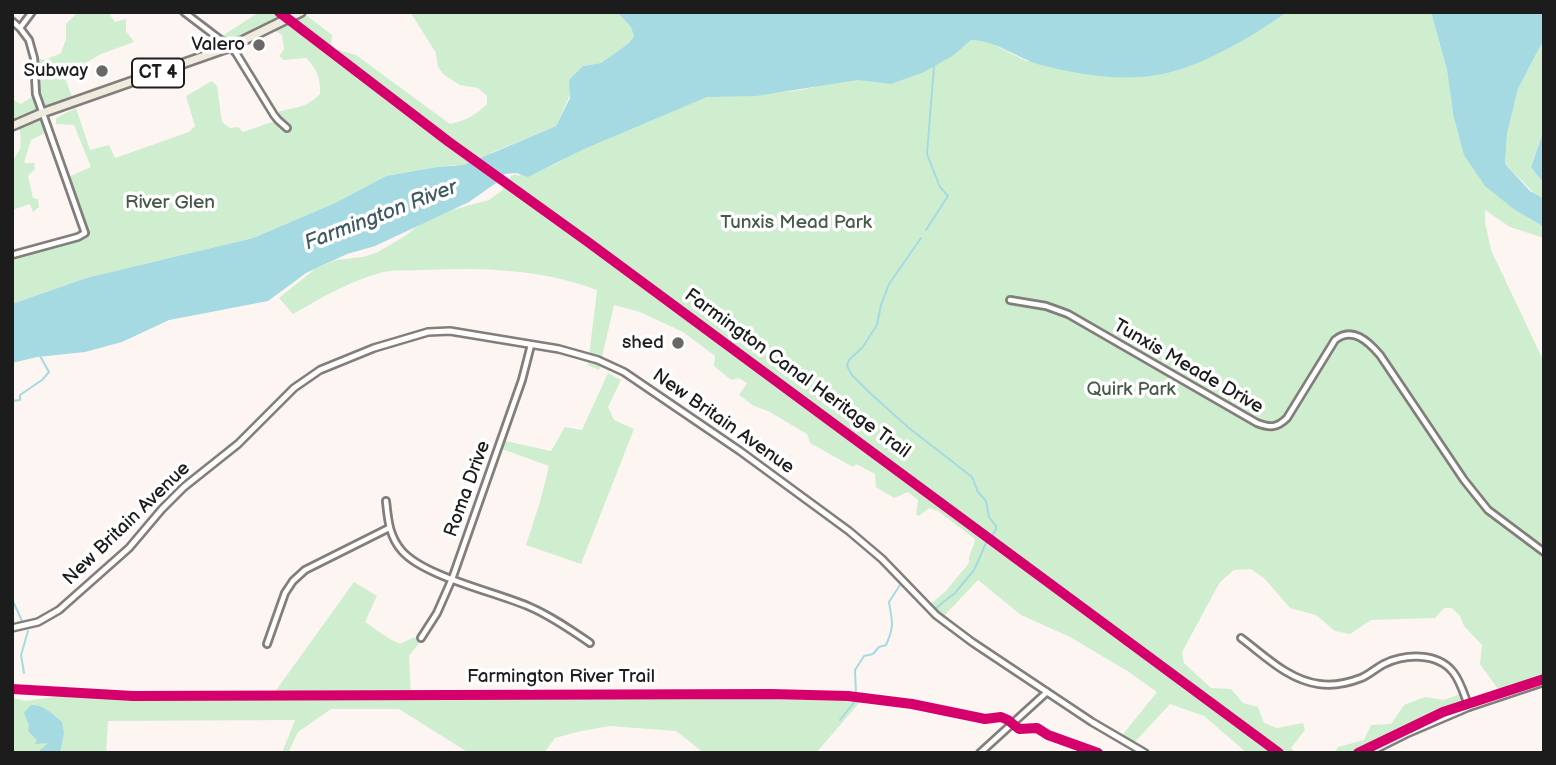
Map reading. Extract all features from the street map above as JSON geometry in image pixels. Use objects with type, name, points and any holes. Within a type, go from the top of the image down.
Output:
[{"type":"main road","name":"CT 4","points":[[12,126],[230,47],[300,12]]},
{"type":"street","points":[[20,28],[32,12]]},
{"type":"street","points":[[184,12],[236,53],[278,120],[288,128]]},
{"type":"street","points":[[12,21],[29,40],[34,58],[36,94],[85,233],[12,255]]},
{"type":"street","name":"Tunxis Meade Drive","points":[[1010,300],[1046,306],[1068,314],[1248,418],[1273,427],[1287,418],[1335,340],[1348,334],[1359,336],[1369,342],[1380,355],[1464,480],[1488,510],[1544,552]]},
{"type":"street","name":"New Britain Avenue","points":[[12,628],[38,622],[59,610],[129,548],[184,487],[238,444],[294,388],[320,370],[374,348],[428,332],[450,331],[559,349],[598,360],[624,372],[740,451],[849,531],[882,559],[936,615],[972,642],[1092,722],[1145,753]]},
{"type":"street","name":"Roma Drive","points":[[421,638],[437,613],[452,579],[522,380],[531,345]]},
{"type":"street","points":[[386,501],[388,528],[402,551],[422,566],[532,608],[566,626],[590,643]]},
{"type":"street","points":[[267,644],[285,593],[293,581],[305,570],[388,528]]},
{"type":"street","points":[[1241,638],[1278,667],[1301,680],[1320,684],[1339,684],[1362,678],[1384,664],[1398,659],[1427,657],[1452,670],[1468,707]]},
{"type":"street","points":[[1369,752],[1468,707],[1544,682]]},
{"type":"street","points":[[980,753],[1047,692]]},
{"type":"green space","points":[[78,12],[108,12],[115,22],[126,19],[126,31],[134,42],[101,54],[64,75],[74,102],[42,113],[49,131],[31,140],[24,163],[34,163],[35,169],[28,176],[33,198],[38,199],[39,207],[33,212],[30,204],[12,210],[12,162],[20,149],[21,141],[19,123],[12,118],[12,99],[21,104],[36,94],[34,58],[45,60],[61,53],[66,39],[66,24]]},
{"type":"green space","name":"River Glen","points":[[254,12],[301,12],[288,19],[292,22],[306,15],[332,35],[331,48],[356,55],[450,124],[478,112],[487,104],[487,96],[478,88],[460,85],[444,75],[438,67],[436,53],[412,12],[617,12],[632,27],[634,36],[629,43],[601,63],[583,66],[556,126],[493,152],[467,173],[456,165],[386,176],[335,203],[253,238],[86,278],[12,304],[12,255],[85,233],[66,178],[91,167],[74,125],[56,124],[56,118],[76,108],[90,150],[109,145],[115,158],[189,132],[195,126],[186,96],[212,81],[217,86],[222,122],[230,128],[238,127],[243,132],[275,121],[272,114],[303,106],[320,94],[318,75],[306,58],[284,60],[279,56],[284,49],[282,35],[275,31],[286,20],[230,47],[219,38],[256,14]]},
{"type":"green space","points":[[1287,12],[1431,12],[1447,70],[1453,114],[1515,210],[1544,227],[1544,238],[1510,227],[1485,210],[1491,250],[1544,362],[1544,682],[1503,696],[1480,664],[1482,645],[1452,608],[1444,608],[1435,618],[1371,620],[1350,634],[1335,631],[1316,615],[1290,608],[1265,579],[1251,569],[1234,570],[1220,582],[1182,652],[1184,663],[1211,688],[1231,689],[1243,703],[1258,707],[1264,723],[1277,728],[1303,723],[1305,730],[1291,748],[1296,753],[1247,753],[1204,716],[1170,704],[1132,745],[1120,738],[1157,692],[1070,637],[1021,615],[978,580],[945,615],[938,616],[928,606],[945,592],[969,563],[975,539],[938,511],[929,508],[919,516],[916,514],[918,500],[908,492],[894,498],[876,487],[875,474],[856,464],[853,467],[810,443],[807,434],[768,411],[754,406],[739,395],[747,383],[739,378],[731,380],[714,366],[715,356],[683,332],[640,312],[614,305],[599,370],[588,365],[597,290],[555,278],[511,271],[467,269],[385,272],[347,285],[293,314],[279,298],[315,269],[336,260],[376,253],[405,236],[430,216],[489,200],[512,183],[508,180],[511,176],[553,165],[574,150],[697,101],[704,93],[802,90],[954,55],[971,40],[985,40],[1026,61],[1260,29]]},
{"type":"green space","points":[[1544,39],[1544,129],[1531,166],[1544,181],[1544,206],[1505,164],[1507,134],[1518,89]]},
{"type":"green space","points":[[608,373],[621,380],[608,407],[614,420],[634,429],[581,564],[526,545],[549,466],[502,449],[505,441],[551,451],[565,427],[582,430]]},
{"type":"green space","points":[[354,582],[377,596],[365,622],[400,644],[414,637],[420,642],[409,656],[411,697],[587,697],[662,694],[860,702],[816,753],[704,753],[676,731],[610,726],[555,738],[544,753],[469,753],[399,709],[331,709],[298,732],[288,753],[282,753],[295,720],[108,721],[106,753],[12,753],[12,698],[26,701],[60,696],[269,700]]},
{"type":"green space","points":[[1463,693],[1469,707],[1368,753],[1335,753],[1338,747],[1364,740],[1371,725],[1391,724],[1404,705],[1425,697],[1444,700]]},
{"type":"water","name":"Farmington River","points":[[617,12],[1287,12],[1211,57],[1163,74],[1116,77],[1071,72],[1032,62],[989,43],[971,40],[954,55],[924,72],[891,84],[858,80],[756,96],[707,97],[584,149],[528,177],[516,173],[505,174],[469,202],[375,246],[347,254],[306,273],[268,301],[169,320],[122,342],[85,352],[37,357],[12,363],[12,304],[86,278],[253,238],[335,203],[386,176],[464,165],[556,126],[570,98],[569,80],[583,66],[601,63],[629,43],[634,36],[631,27]]},
{"type":"water","points":[[1431,12],[1544,12],[1544,39],[1518,89],[1507,134],[1505,164],[1530,191],[1544,199],[1544,227],[1515,210],[1485,186],[1464,155],[1453,114],[1447,70]]},
{"type":"water","points":[[1544,129],[1544,181],[1531,167]]},
{"type":"water","points":[[31,705],[44,708],[62,722],[64,733],[60,753],[37,753],[48,743],[35,744],[37,740],[28,731],[29,725],[24,713]]},
{"type":"waterway","points":[[926,230],[948,196],[940,187],[927,154],[934,66]]},
{"type":"waterway","points":[[921,238],[889,284],[877,325],[847,366],[852,375],[909,428],[972,477],[978,492],[986,501],[989,517],[996,526],[992,536]]},
{"type":"waterway","points":[[12,401],[20,400],[20,395],[49,372],[40,356]]},
{"type":"waterway","points":[[936,608],[955,593],[974,570],[987,541]]},
{"type":"waterway","points":[[856,694],[855,670],[864,656],[873,654],[879,647],[886,645],[892,628],[889,602],[900,585]]},
{"type":"waterway","points":[[12,599],[22,621]]},
{"type":"waterway","points":[[24,673],[21,655],[28,631]]},
{"type":"waterway","points":[[840,720],[856,700]]},
{"type":"cycle path","name":"Farmington Canal Heritage Trail","points":[[279,12],[449,142],[1279,753]]},
{"type":"cycle path","points":[[1358,753],[1443,712],[1544,679]]},
{"type":"cycle path","name":"Farmington River Trail","points":[[12,689],[133,696],[848,696],[912,704],[985,719],[1001,717],[1019,729],[1037,728],[1048,735],[1098,753]]},
{"type":"place","name":"Valero","points":[[259,45]]},
{"type":"place","name":"Subway","points":[[102,71]]},
{"type":"place","name":"shed","points":[[678,343]]},
{"type":"park label","name":"Tunxis Mead Park","points":[[796,223]]},
{"type":"park label","name":"Quirk Park","points":[[1131,390]]}]
